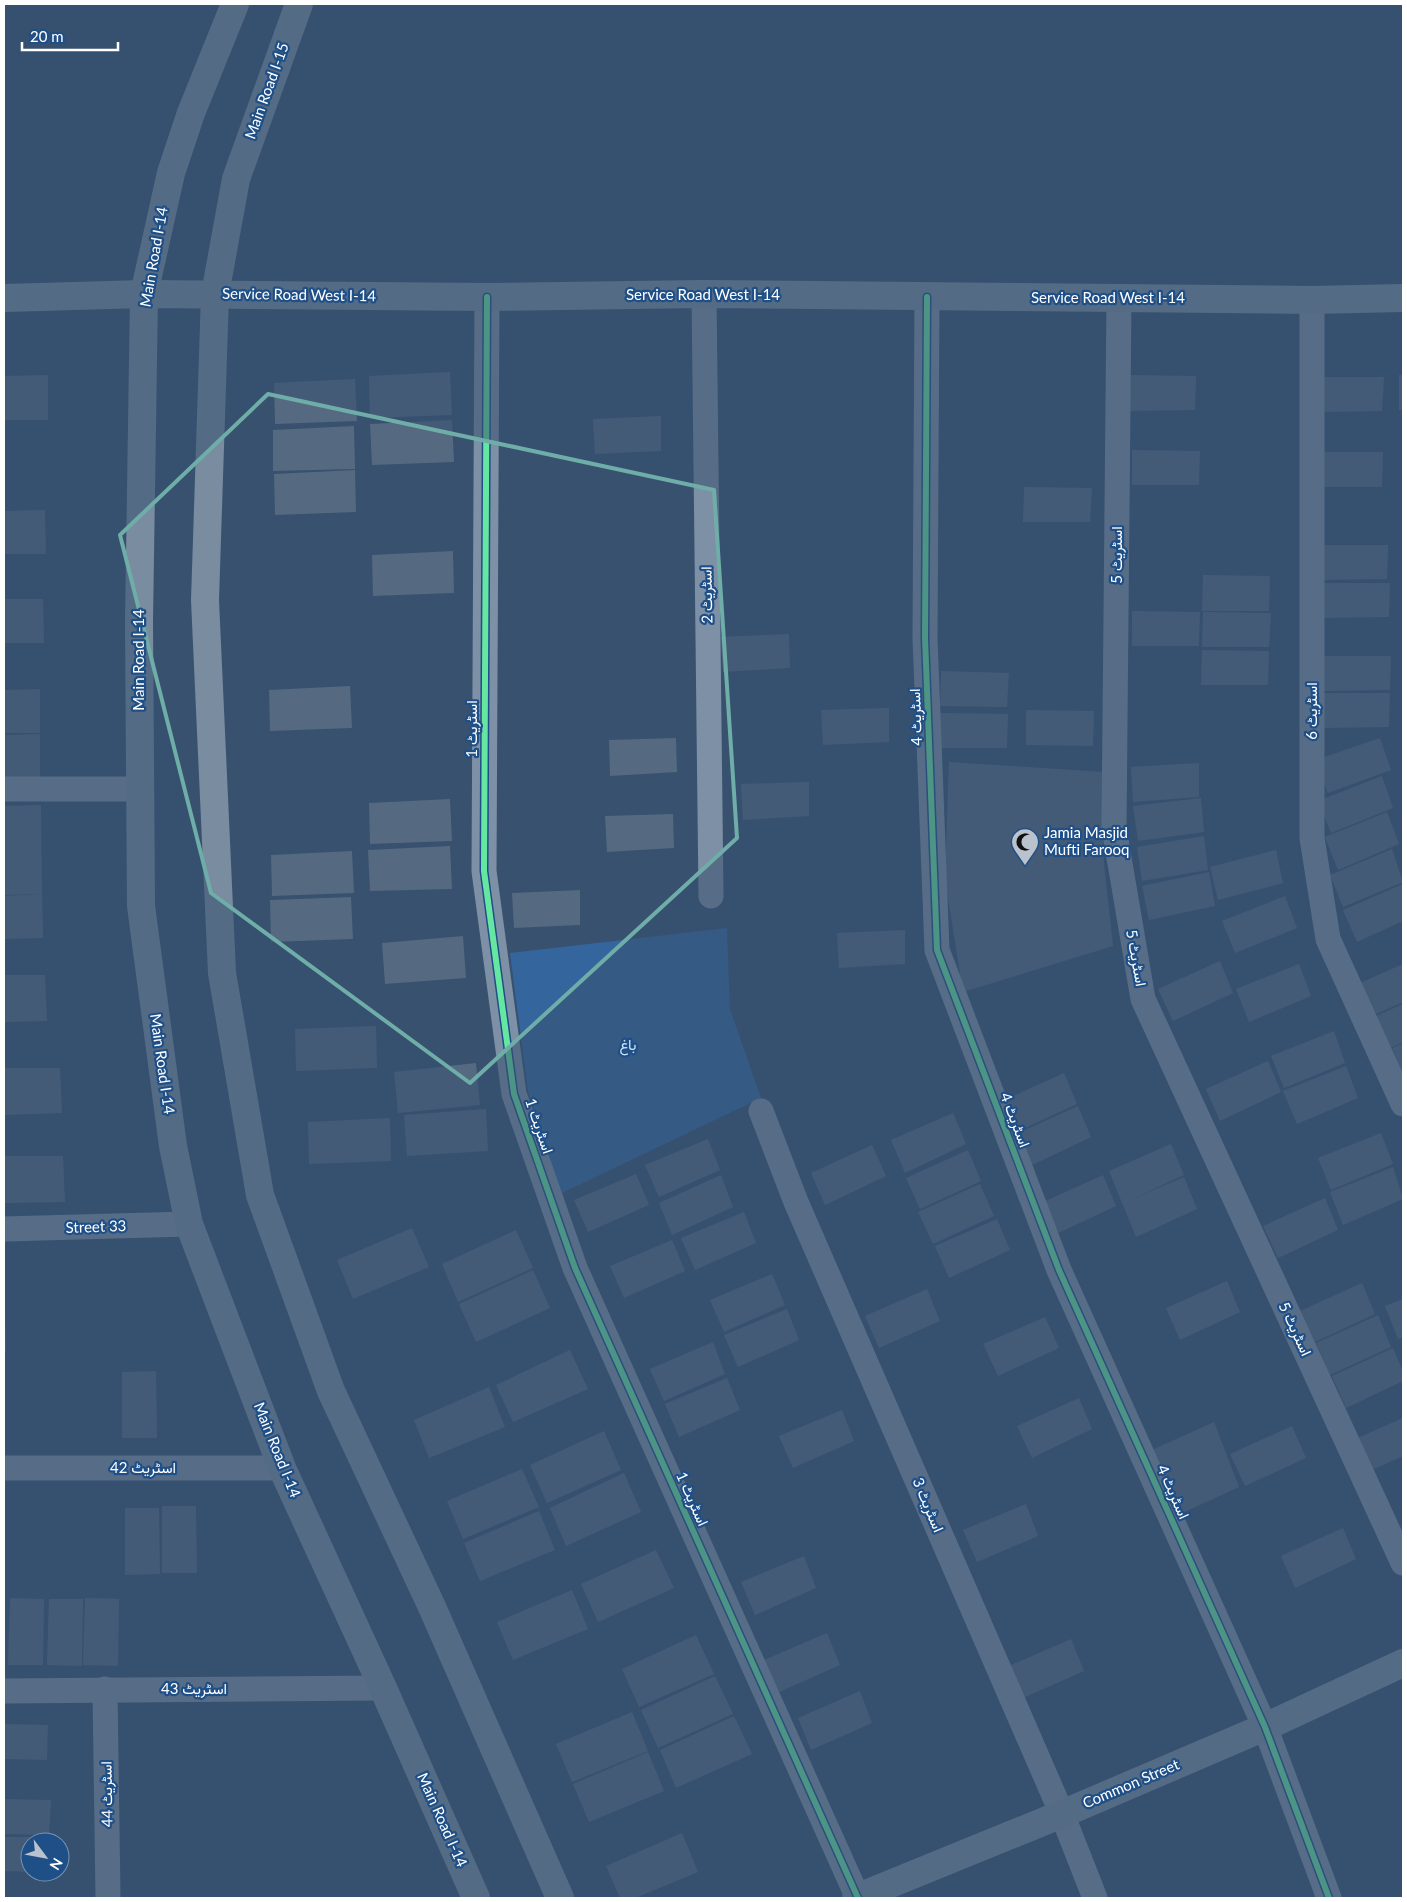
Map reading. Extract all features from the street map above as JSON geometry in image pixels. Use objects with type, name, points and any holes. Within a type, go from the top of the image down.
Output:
[{"type":"main road","name":"Main Road I-14","points":[[235,4],[191,113],[171,173],[144,294],[139,622],[141,906],[173,1146],[189,1224],[282,1468],[384,1688],[476,1898]]},
{"type":"main road","name":"Main Road I-15","points":[[215,294],[236,179],[299,4]]},
{"type":"main road","name":"Service Road West I-14","points":[[4,298],[144,294],[487,297],[704,294],[1312,300],[1403,298]]},
{"type":"main road","points":[[215,294],[205,600],[222,963],[260,1194],[331,1391],[432,1607],[560,1898]]},
{"type":"main road","name":"Common Street","points":[[858,1898],[1062,1814],[1265,1727],[1403,1663]]},
{"type":"street","name":"اسٹریٹ 2","points":[[704,294],[711,896]]},
{"type":"street","name":"اسٹریٹ 1","points":[[487,297],[484,871],[514,1094],[575,1268],[858,1898]]},
{"type":"street","name":"اسٹریٹ 4","points":[[927,297],[925,638],[937,950],[1059,1270],[1265,1727],[1329,1898]]},
{"type":"street","name":"اسٹریٹ 5","points":[[1119,297],[1114,828],[1143,999],[1403,1562]]},
{"type":"street","name":"اسٹریٹ 6","points":[[1312,300],[1312,838],[1328,939],[1403,1104]]},
{"type":"street","points":[[4,789],[140,789]]},
{"type":"street","name":"اسٹریٹ 3","points":[[761,1111],[796,1202],[1062,1814],[1095,1898]]},
{"type":"street","name":"Street 33","points":[[4,1229],[189,1224]]},
{"type":"street","name":"اسٹریٹ 42","points":[[4,1468],[282,1468]]},
{"type":"street","name":"اسٹریٹ 43","points":[[4,1690],[384,1688]]},
{"type":"street","name":"اسٹریٹ 44","points":[[105,1689],[108,1898]]},
{"type":"highlighted area","points":[[268,394],[714,490],[737,838],[470,1083],[211,893],[120,535]]},
{"type":"green space","name":"باغ","points":[[727,928],[730,1009],[761,1098],[560,1194],[528,1091],[510,953]]},
{"type":"building","points":[[450,372],[452,415],[370,418],[369,376]]},
{"type":"building","points":[[48,375],[48,420],[4,420],[4,376]]},
{"type":"building","points":[[1129,375],[1196,376],[1195,410],[1128,411]]},
{"type":"building","points":[[1399,375],[1403,375],[1403,410],[1399,410]]},
{"type":"building","points":[[1316,377],[1384,377],[1382,411],[1316,412]]},
{"type":"building","points":[[355,379],[357,421],[275,424],[274,383]]},
{"type":"building","points":[[661,416],[661,451],[595,454],[593,419]]},
{"type":"building","points":[[452,420],[454,462],[372,465],[370,424]]},
{"type":"building","points":[[354,426],[355,469],[273,471],[273,430]]},
{"type":"building","points":[[1132,450],[1200,451],[1199,485],[1132,485]]},
{"type":"building","points":[[1315,452],[1383,452],[1382,487],[1315,487]]},
{"type":"building","points":[[355,470],[356,512],[275,515],[274,474]]},
{"type":"building","points":[[1024,487],[1092,488],[1090,522],[1023,522]]},
{"type":"building","points":[[45,510],[46,554],[4,554],[4,511]]},
{"type":"building","points":[[1320,545],[1388,545],[1387,579],[1320,580]]},
{"type":"building","points":[[453,551],[454,593],[373,596],[372,555]]},
{"type":"building","points":[[1203,575],[1270,576],[1269,611],[1202,611]]},
{"type":"building","points":[[1323,583],[1390,583],[1389,617],[1322,618]]},
{"type":"building","points":[[4,599],[43,599],[44,643],[4,643]]},
{"type":"building","points":[[1132,611],[1200,612],[1199,646],[1132,646]]},
{"type":"building","points":[[1203,612],[1271,613],[1269,647],[1202,647]]},
{"type":"building","points":[[789,634],[790,668],[723,672],[721,637]]},
{"type":"building","points":[[1202,650],[1269,651],[1268,685],[1201,685]]},
{"type":"building","points":[[1323,656],[1391,656],[1390,690],[1323,691]]},
{"type":"building","points":[[941,671],[1009,673],[1007,707],[940,706]]},
{"type":"building","points":[[350,686],[352,728],[270,731],[269,690]]},
{"type":"building","points":[[40,689],[40,733],[4,733],[4,690]]},
{"type":"building","points":[[1322,693],[1390,693],[1389,727],[1322,728]]},
{"type":"building","points":[[889,708],[889,742],[823,745],[821,710]]},
{"type":"building","points":[[1026,710],[1094,711],[1093,746],[1026,745]]},
{"type":"building","points":[[940,713],[1008,714],[1007,748],[940,748]]},
{"type":"building","points":[[40,734],[40,778],[4,779],[4,735]]},
{"type":"building","points":[[676,738],[677,772],[610,776],[609,740]]},
{"type":"building","points":[[1380,738],[1391,770],[1328,793],[1316,760]]},
{"type":"building","name":"Jamia Masjid Mufti Farooq","points":[[949,762],[1104,772],[1103,854],[1113,946],[963,992],[945,879]]},
{"type":"building","points":[[1199,763],[1199,797],[1133,802],[1131,767]]},
{"type":"building","points":[[1382,776],[1393,808],[1331,833],[1318,801]]},
{"type":"building","points":[[809,782],[809,816],[743,820],[741,784]]},
{"type":"building","points":[[1201,798],[1204,832],[1138,841],[1133,806]]},
{"type":"building","points":[[450,799],[452,841],[370,844],[369,803]]},
{"type":"building","points":[[41,805],[42,894],[4,895],[4,806]]},
{"type":"building","points":[[1387,812],[1399,844],[1338,870],[1325,837]]},
{"type":"building","points":[[673,814],[674,848],[607,852],[605,816]]},
{"type":"building","points":[[1204,836],[1208,870],[1142,881],[1137,847]]},
{"type":"building","points":[[450,846],[452,889],[370,891],[368,850]]},
{"type":"building","points":[[1392,849],[1403,882],[1343,907],[1330,875]]},
{"type":"building","points":[[1276,850],[1283,883],[1218,900],[1210,867]]},
{"type":"building","points":[[352,851],[354,893],[272,896],[271,855]]},
{"type":"building","points":[[1209,872],[1215,906],[1149,920],[1142,886]]},
{"type":"building","points":[[1403,884],[1403,921],[1357,942],[1343,910]]},
{"type":"building","points":[[580,890],[580,925],[514,928],[512,893]]},
{"type":"building","points":[[42,894],[43,938],[4,939],[4,896]]},
{"type":"building","points":[[1285,896],[1297,928],[1235,953],[1222,921]]},
{"type":"building","points":[[351,897],[353,939],[271,942],[270,900]]},
{"type":"building","points":[[905,930],[905,964],[839,968],[837,933]]},
{"type":"building","points":[[463,936],[466,978],[385,984],[382,943]]},
{"type":"building","points":[[1220,961],[1233,993],[1173,1021],[1158,989]]},
{"type":"building","points":[[1299,964],[1311,996],[1249,1022],[1236,989]]},
{"type":"building","points":[[1403,964],[1403,1002],[1374,1015],[1360,983]]},
{"type":"building","points":[[4,975],[45,975],[47,1021],[4,1022]]},
{"type":"building","points":[[1403,1004],[1403,1042],[1390,1048],[1376,1016]]},
{"type":"building","points":[[376,1026],[377,1068],[296,1071],[295,1029]]},
{"type":"building","points":[[1334,1031],[1345,1063],[1284,1088],[1271,1056]]},
{"type":"building","points":[[1403,1043],[1403,1076],[1392,1048]]},
{"type":"building","points":[[1268,1061],[1281,1092],[1220,1121],[1206,1089]]},
{"type":"building","points":[[476,1063],[480,1105],[398,1113],[394,1072]]},
{"type":"building","points":[[1346,1066],[1358,1098],[1297,1124],[1283,1091]]},
{"type":"building","points":[[4,1068],[60,1068],[62,1113],[4,1115]]},
{"type":"building","points":[[1064,1073],[1077,1104],[1016,1132],[1002,1101]]},
{"type":"building","points":[[1078,1106],[1091,1137],[1030,1166],[1016,1134]]},
{"type":"building","points":[[486,1109],[488,1151],[407,1156],[404,1115]]},
{"type":"building","points":[[953,1113],[966,1144],[905,1173],[891,1140]]},
{"type":"building","points":[[390,1118],[391,1161],[309,1164],[308,1122]]},
{"type":"building","points":[[1381,1133],[1393,1164],[1331,1190],[1318,1158]]},
{"type":"building","points":[[708,1139],[720,1170],[659,1197],[645,1165]]},
{"type":"building","points":[[1171,1144],[1184,1175],[1132,1199],[1184,1177],[1197,1209],[1136,1237],[1109,1171]]},
{"type":"building","points":[[872,1145],[886,1176],[825,1205],[811,1173]]},
{"type":"building","points":[[968,1150],[981,1181],[920,1209],[906,1178]]},
{"type":"building","points":[[4,1156],[63,1156],[65,1202],[4,1203]]},
{"type":"building","points":[[1393,1167],[1403,1199],[1343,1225],[1330,1192]]},
{"type":"building","points":[[636,1174],[649,1205],[588,1232],[574,1200]]},
{"type":"building","points":[[721,1175],[733,1207],[672,1235],[659,1203]]},
{"type":"building","points":[[1103,1175],[1116,1206],[1056,1234],[1041,1203]]},
{"type":"building","points":[[980,1184],[994,1216],[933,1244],[918,1212]]},
{"type":"building","points":[[1325,1198],[1338,1230],[1278,1258],[1263,1226]]},
{"type":"building","points":[[744,1212],[756,1243],[695,1270],[681,1238]]},
{"type":"building","points":[[997,1219],[1010,1250],[949,1278],[935,1246]]},
{"type":"building","points":[[412,1228],[429,1267],[353,1299],[337,1260]]},
{"type":"building","points":[[516,1230],[533,1268],[458,1302],[442,1264]]},
{"type":"building","points":[[672,1240],[685,1271],[624,1298],[610,1266]]},
{"type":"building","points":[[533,1270],[550,1308],[476,1342],[459,1304]]},
{"type":"building","points":[[772,1274],[785,1305],[724,1332],[710,1300]]},
{"type":"building","points":[[1227,1281],[1240,1312],[1180,1340],[1166,1308]]},
{"type":"building","points":[[1362,1283],[1375,1314],[1315,1342],[1300,1311]]},
{"type":"building","points":[[927,1289],[940,1321],[879,1348],[865,1316]]},
{"type":"building","points":[[1403,1299],[1403,1337],[1398,1339],[1385,1306]]},
{"type":"building","points":[[787,1309],[799,1340],[738,1367],[724,1335]]},
{"type":"building","points":[[5,1312],[6,1351],[4,1351]]},
{"type":"building","points":[[1378,1315],[1391,1347],[1330,1375],[1316,1343]]},
{"type":"building","points":[[1045,1317],[1059,1348],[998,1376],[983,1344]]},
{"type":"building","points":[[713,1342],[725,1374],[664,1401],[650,1369]]},
{"type":"building","points":[[1393,1348],[1403,1372],[1403,1381],[1346,1408],[1332,1376]]},
{"type":"building","points":[[570,1350],[588,1389],[513,1422],[496,1385]]},
{"type":"building","points":[[156,1371],[157,1438],[122,1438],[122,1372]]},
{"type":"building","points":[[727,1378],[740,1410],[679,1437],[665,1404]]},
{"type":"building","points":[[489,1387],[505,1427],[429,1458],[414,1420]]},
{"type":"building","points":[[1079,1398],[1092,1429],[1032,1458],[1017,1426]]},
{"type":"building","points":[[842,1410],[854,1441],[793,1468],[779,1436]]},
{"type":"building","points":[[1403,1418],[1403,1456],[1365,1473],[1351,1441]]},
{"type":"building","points":[[1214,1422],[1239,1487],[1178,1515],[1152,1450]]},
{"type":"building","points":[[1292,1426],[1306,1458],[1245,1486],[1230,1454]]},
{"type":"building","points":[[604,1431],[621,1470],[547,1503],[530,1465]]},
{"type":"building","points":[[522,1469],[539,1507],[463,1539],[447,1501]]},
{"type":"building","points":[[624,1473],[641,1512],[566,1546],[550,1508]]},
{"type":"building","points":[[1026,1504],[1038,1536],[977,1562],[963,1530]]},
{"type":"building","points":[[162,1506],[196,1506],[197,1573],[162,1573]]},
{"type":"building","points":[[125,1508],[159,1508],[160,1574],[125,1575]]},
{"type":"building","points":[[539,1511],[555,1550],[480,1581],[464,1543]]},
{"type":"building","points":[[1343,1528],[1356,1559],[1295,1588],[1281,1556]]},
{"type":"building","points":[[656,1550],[674,1588],[598,1622],[581,1584]]},
{"type":"building","points":[[804,1556],[816,1588],[755,1615],[741,1582]]},
{"type":"building","points":[[572,1590],[588,1629],[513,1660],[497,1622]]},
{"type":"building","points":[[10,1598],[44,1599],[43,1665],[8,1665]]},
{"type":"building","points":[[85,1598],[119,1599],[118,1666],[83,1665]]},
{"type":"building","points":[[49,1599],[83,1599],[82,1666],[47,1665]]},
{"type":"building","points":[[827,1633],[840,1665],[779,1692],[764,1660]]},
{"type":"building","points":[[696,1635],[714,1674],[639,1707],[622,1669]]},
{"type":"building","points":[[1071,1639],[1084,1671],[1023,1698],[1009,1666]]},
{"type":"building","points":[[715,1676],[733,1714],[658,1748],[641,1710]]},
{"type":"building","points":[[860,1691],[872,1723],[811,1750],[798,1718]]},
{"type":"building","points":[[632,1712],[648,1751],[572,1782],[556,1744]]},
{"type":"building","points":[[734,1716],[752,1754],[676,1788],[660,1750]]},
{"type":"building","points":[[4,1724],[48,1725],[47,1760],[4,1759]]},
{"type":"building","points":[[648,1752],[664,1791],[589,1822],[573,1784]]},
{"type":"building","points":[[4,1799],[51,1800],[49,1832],[4,1834]]},
{"type":"building","points":[[682,1833],[698,1872],[635,1898],[620,1898],[606,1866]]},
{"type":"building","points":[[4,1837],[20,1837],[20,1872],[4,1871]]},
{"type":"cycle path","points":[[487,297],[484,871],[514,1094],[575,1268],[858,1898]]},
{"type":"cycle path","points":[[927,297],[925,638],[937,950],[1059,1270],[1265,1727],[1329,1898]]},
{"type":"place","name":"Jamia Masjid Mufti Farooq","points":[[1025,866]]}]
